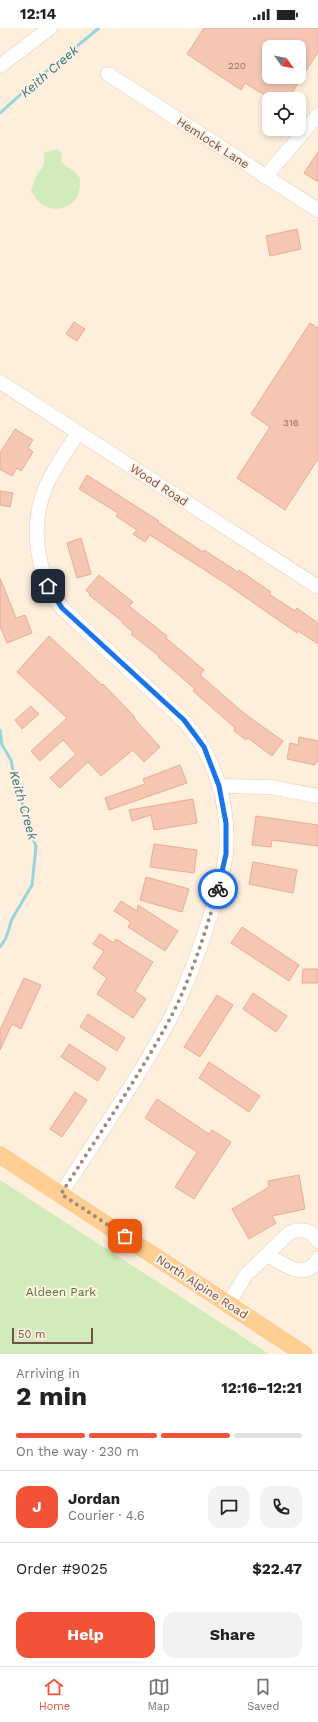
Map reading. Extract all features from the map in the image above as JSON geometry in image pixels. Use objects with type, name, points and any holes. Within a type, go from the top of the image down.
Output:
[{"type":"main road","name":"North Alpine Road","points":[[0,1155],[304,1354]]},
{"type":"street","points":[[0,66],[50,28]]},
{"type":"street","name":"Hemlock Lane","points":[[108,74],[318,210]]},
{"type":"street","points":[[265,177],[318,115]]},
{"type":"street","name":"Wood Road","points":[[0,382],[318,587]]},
{"type":"street","points":[[61,1194],[149,1055],[173,1011],[193,966],[212,910],[226,854],[226,823],[219,786],[204,747],[192,729],[62,608],[54,597],[43,575],[37,538],[39,508],[46,485],[78,433]]},
{"type":"street","points":[[219,786],[270,787],[318,796]]},
{"type":"street","points":[[228,1304],[246,1275],[289,1233],[296,1230],[304,1230],[312,1233],[318,1241]]},
{"type":"street","points":[[268,1255],[296,1270],[304,1270],[311,1267],[318,1259]]},
{"type":"green space","points":[[57,149],[62,153],[61,162],[75,172],[80,178],[80,183],[79,193],[74,201],[70,205],[55,209],[45,207],[41,204],[31,191],[36,176],[44,165],[44,153]]},
{"type":"green space","name":"Aldeen Park","points":[[0,1180],[269,1354],[0,1354]]},
{"type":"building","points":[[204,28],[318,28],[318,52],[306,71],[306,40],[262,40],[262,84],[298,84],[292,92],[262,92],[262,93],[245,83],[241,90],[187,54]]},
{"type":"building","points":[[318,152],[318,182],[304,173]]},
{"type":"building","points":[[297,229],[301,249],[270,256],[266,236]]},
{"type":"building","points":[[74,322],[85,329],[77,341],[66,334]]},
{"type":"building","points":[[310,323],[318,328],[318,459],[285,510],[237,478],[270,427],[251,414]]},
{"type":"building","points":[[15,429],[33,440],[28,448],[33,452],[21,471],[17,468],[12,476],[0,469],[0,453]]},
{"type":"building","points":[[87,475],[159,521],[158,522],[203,552],[204,550],[238,572],[239,570],[271,592],[269,594],[295,611],[297,608],[318,623],[318,644],[298,631],[297,633],[225,583],[150,535],[145,542],[133,534],[137,530],[116,516],[118,513],[79,489]]},
{"type":"building","points":[[0,491],[13,493],[10,507],[0,505]]},
{"type":"building","points":[[81,538],[91,574],[77,578],[67,543]]},
{"type":"building","points":[[99,575],[133,602],[129,606],[167,636],[166,638],[204,670],[200,675],[245,714],[283,741],[272,756],[248,738],[246,740],[234,731],[235,728],[193,691],[195,689],[158,657],[159,656],[131,634],[133,632],[122,623],[123,622],[89,595],[90,594],[86,590]]},
{"type":"building","points":[[0,578],[16,618],[25,615],[32,633],[7,643],[0,626]]},
{"type":"building","points":[[49,636],[102,685],[103,684],[135,717],[134,718],[160,747],[144,762],[133,750],[101,776],[88,762],[60,788],[50,778],[76,754],[63,740],[40,761],[31,751],[67,718],[17,672]]},
{"type":"building","points":[[31,706],[39,714],[22,729],[15,720]]},
{"type":"building","points":[[299,737],[318,741],[318,762],[316,762],[315,765],[287,759],[290,743],[298,745]]},
{"type":"building","points":[[180,765],[187,783],[109,810],[105,798],[145,784],[143,779]]},
{"type":"building","points":[[193,799],[197,823],[154,830],[151,815],[132,821],[129,810]]},
{"type":"building","points":[[256,816],[318,825],[318,846],[272,840],[271,847],[252,845]]},
{"type":"building","points":[[154,844],[197,850],[194,873],[150,867]]},
{"type":"building","points":[[253,862],[297,870],[293,893],[249,884]]},
{"type":"building","points":[[146,877],[189,889],[182,912],[140,900]]},
{"type":"building","points":[[121,901],[137,911],[138,905],[178,931],[165,951],[128,927],[131,922],[114,911]]},
{"type":"building","points":[[242,927],[299,965],[289,981],[231,943]]},
{"type":"building","points":[[100,934],[114,943],[116,939],[153,962],[135,991],[146,999],[133,1018],[97,994],[107,978],[93,968],[104,951],[93,944]]},
{"type":"building","points":[[303,969],[318,969],[318,983],[302,983]]},
{"type":"building","points":[[24,978],[41,985],[21,1029],[12,1024],[0,1050],[0,1030]]},
{"type":"building","points":[[253,993],[287,1016],[276,1032],[243,1009]]},
{"type":"building","points":[[217,995],[233,1005],[200,1057],[184,1047]]},
{"type":"building","points":[[88,1014],[125,1038],[117,1051],[80,1027]]},
{"type":"building","points":[[69,1044],[106,1068],[98,1081],[61,1057]]},
{"type":"building","points":[[209,1062],[260,1096],[249,1112],[199,1078]]},
{"type":"building","points":[[75,1092],[87,1100],[62,1137],[50,1129]]},
{"type":"building","points":[[157,1099],[209,1134],[212,1130],[231,1142],[194,1199],[175,1187],[197,1152],[145,1118]]},
{"type":"building","points":[[299,1175],[305,1209],[272,1216],[276,1223],[249,1239],[232,1209],[269,1187],[268,1181]]},
{"type":"waterway","name":"Keith Creek","points":[[0,113],[49,69],[99,28]]},
{"type":"waterway","name":"Keith Creek","points":[[0,730],[2,745],[11,760],[15,781],[36,847],[32,885],[12,919],[6,938],[0,947]]},
{"type":"way so far","points":[[125,1236],[61,1194],[149,1055],[173,1011],[193,966],[205,933],[218,889]]},
{"type":"route","points":[[48,586],[62,608],[184,720],[204,747],[216,775],[226,823],[226,854],[218,889]]}]
